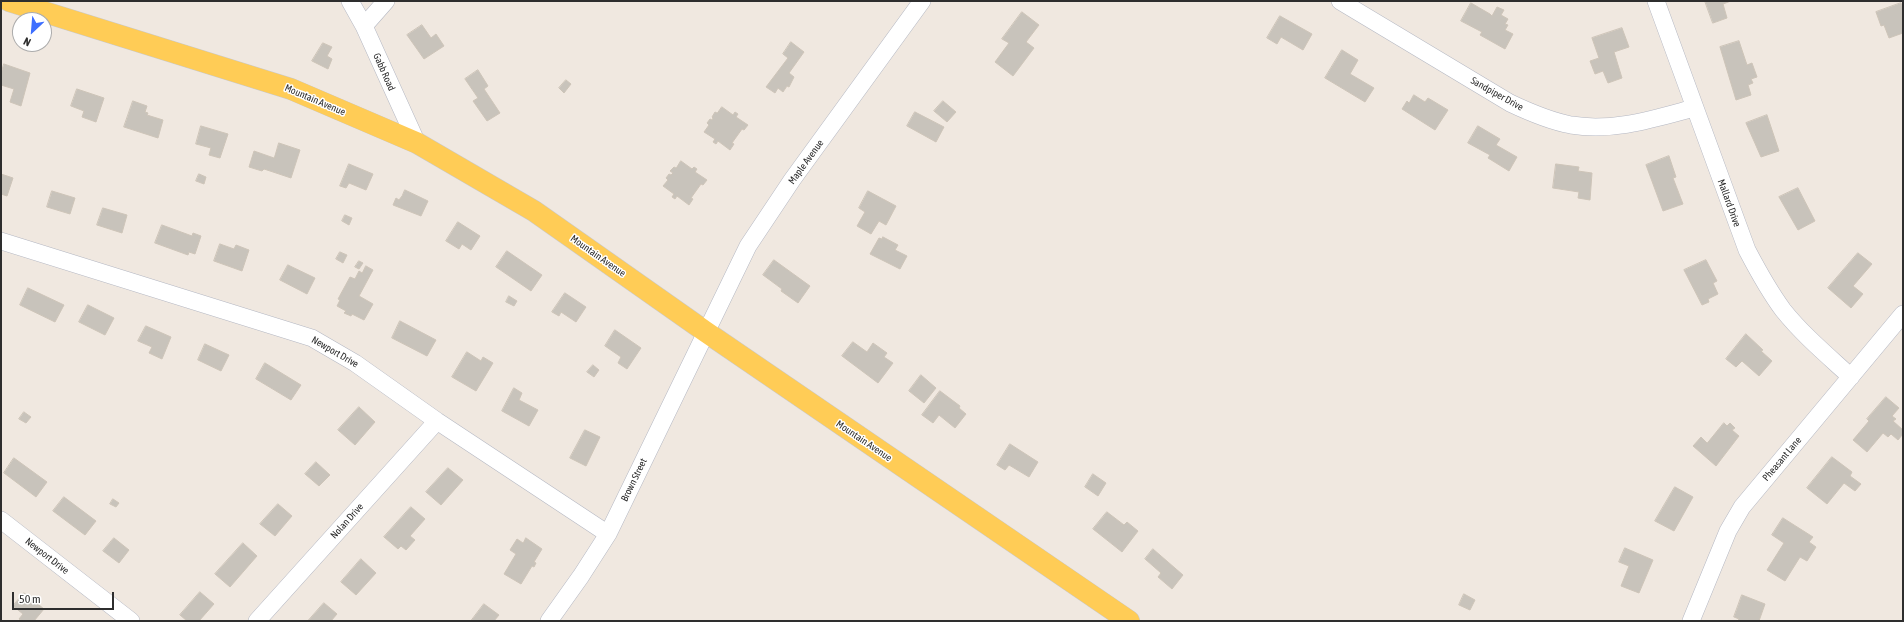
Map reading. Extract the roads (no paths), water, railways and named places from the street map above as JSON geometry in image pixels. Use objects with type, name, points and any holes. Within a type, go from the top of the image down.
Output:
[{"type":"main road","name":"Mountain Avenue","points":[[9,1],[291,89],[416,143],[534,211],[706,332],[1129,621]]},
{"type":"street","name":"Gabb Road","points":[[350,1],[364,26],[416,143]]},
{"type":"street","points":[[364,26],[386,1]]},
{"type":"street","name":"Maple Avenue","points":[[706,332],[748,246],[792,180],[922,1]]},
{"type":"street","name":"Sandpiper Drive","points":[[1340,1],[1510,103],[1531,113],[1570,125],[1600,127],[1635,124],[1694,108]]},
{"type":"street","name":"Mallard Drive","points":[[1656,1],[1746,250],[1764,282],[1783,310],[1807,337],[1851,377]]},
{"type":"street","name":"Newport Drive","points":[[1,241],[312,338],[355,363],[437,421],[608,534]]},
{"type":"street","name":"Pheasant Lane","points":[[1691,621],[1728,531],[1742,507],[1903,314]]},
{"type":"street","name":"Brown Street","points":[[549,621],[581,576],[608,534],[706,332]]},
{"type":"street","name":"Nolan Drive","points":[[257,621],[437,421]]},
{"type":"street","name":"Newport Drive","points":[[1,520],[131,621]]}]
